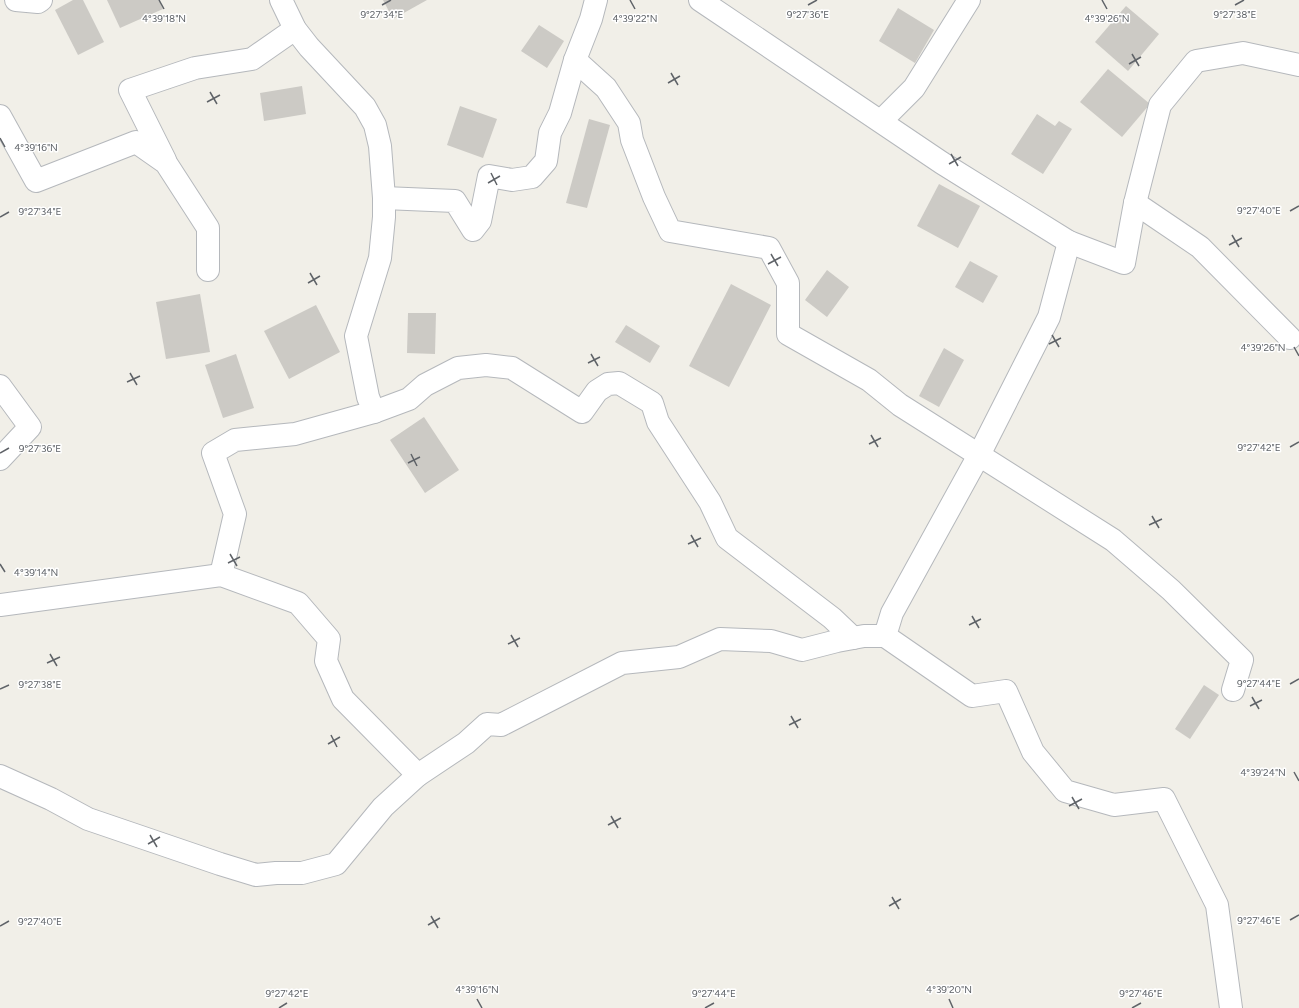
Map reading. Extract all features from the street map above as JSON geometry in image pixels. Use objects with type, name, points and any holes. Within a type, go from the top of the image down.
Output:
[{"type":"street","points":[[0,4],[8,0]]},
{"type":"street","points":[[16,0],[38,2],[41,0]]},
{"type":"street","points":[[281,0],[295,29],[309,48],[365,107],[375,125],[380,146],[384,198],[384,217],[380,258],[356,336],[368,397],[374,412]]},
{"type":"street","points":[[384,198],[455,201],[473,230],[480,221],[488,176],[512,180],[532,177],[546,161],[550,132],[560,113],[575,60],[591,19],[596,0]]},
{"type":"street","points":[[881,121],[914,88],[969,0]]},
{"type":"street","points":[[708,2],[942,163],[1069,242],[1124,263],[1136,203],[1160,105],[1196,61],[1243,53],[1299,65]]},
{"type":"street","points":[[208,270],[208,228],[166,163],[130,90],[195,68],[252,59],[295,29]]},
{"type":"street","points":[[575,60],[606,88],[629,123],[632,140],[654,197],[670,231],[769,248],[788,283],[788,334],[869,380],[900,405],[1112,540],[1171,590],[1242,660],[1233,690]]},
{"type":"street","points":[[0,116],[36,181],[136,142],[166,163]]},
{"type":"street","points":[[1136,203],[1200,247],[1290,338]]},
{"type":"street","points":[[885,636],[892,613],[979,455],[1049,317],[1069,242]]},
{"type":"street","points":[[221,575],[235,514],[213,453],[235,440],[295,434],[374,412],[409,399],[425,385],[458,368],[486,365],[512,368],[534,380],[582,412],[597,390],[608,384],[619,383],[652,403],[658,422],[710,502],[727,538],[832,618],[853,638]]},
{"type":"street","points":[[0,386],[30,426],[0,459]]},
{"type":"street","points":[[0,605],[221,575],[298,602],[329,639],[326,661],[343,699],[418,775]]},
{"type":"street","points":[[0,776],[51,799],[88,819],[220,864],[256,874],[302,873],[336,864],[383,807],[418,775],[466,743],[487,724],[501,725],[622,663],[679,657],[720,639],[771,641],[802,650],[836,641],[864,636],[885,636],[972,696],[1006,691],[1033,752],[1065,791],[1114,804],[1164,799],[1218,905],[1231,1008]]},
{"type":"building","points":[[73,0],[83,0],[104,42],[78,55],[55,10]]},
{"type":"building","points":[[107,0],[159,0],[163,9],[120,28]]},
{"type":"building","points":[[383,0],[427,0],[393,19]]},
{"type":"building","points":[[1126,6],[1159,34],[1128,71],[1095,42]]},
{"type":"building","points":[[898,8],[934,30],[915,63],[879,41]]},
{"type":"building","points":[[539,25],[564,41],[547,68],[521,51]]},
{"type":"building","points":[[1108,69],[1150,104],[1122,137],[1080,102]]},
{"type":"building","points":[[302,86],[306,114],[264,121],[260,93]]},
{"type":"building","points":[[460,106],[497,119],[483,158],[447,145]]},
{"type":"building","points":[[1037,114],[1055,126],[1059,121],[1072,129],[1043,174],[1011,154]]},
{"type":"building","points":[[589,119],[610,125],[587,208],[566,203]]},
{"type":"building","points":[[939,184],[980,206],[958,248],[917,226]]},
{"type":"building","points":[[970,261],[998,276],[983,303],[955,287]]},
{"type":"building","points":[[827,270],[849,287],[827,317],[805,300]]},
{"type":"building","points":[[731,284],[771,305],[729,387],[689,366]]},
{"type":"building","points":[[200,294],[210,352],[166,359],[156,302]]},
{"type":"building","points":[[316,305],[340,352],[289,379],[264,331]]},
{"type":"building","points":[[408,313],[436,313],[435,354],[407,353]]},
{"type":"building","points":[[626,325],[660,346],[650,363],[615,342]]},
{"type":"building","points":[[944,348],[964,360],[939,407],[919,396]]},
{"type":"building","points":[[236,354],[254,408],[223,418],[205,365]]},
{"type":"building","points":[[424,417],[459,470],[425,493],[390,440]]},
{"type":"building","points":[[1204,685],[1219,695],[1190,739],[1175,729]]}]
